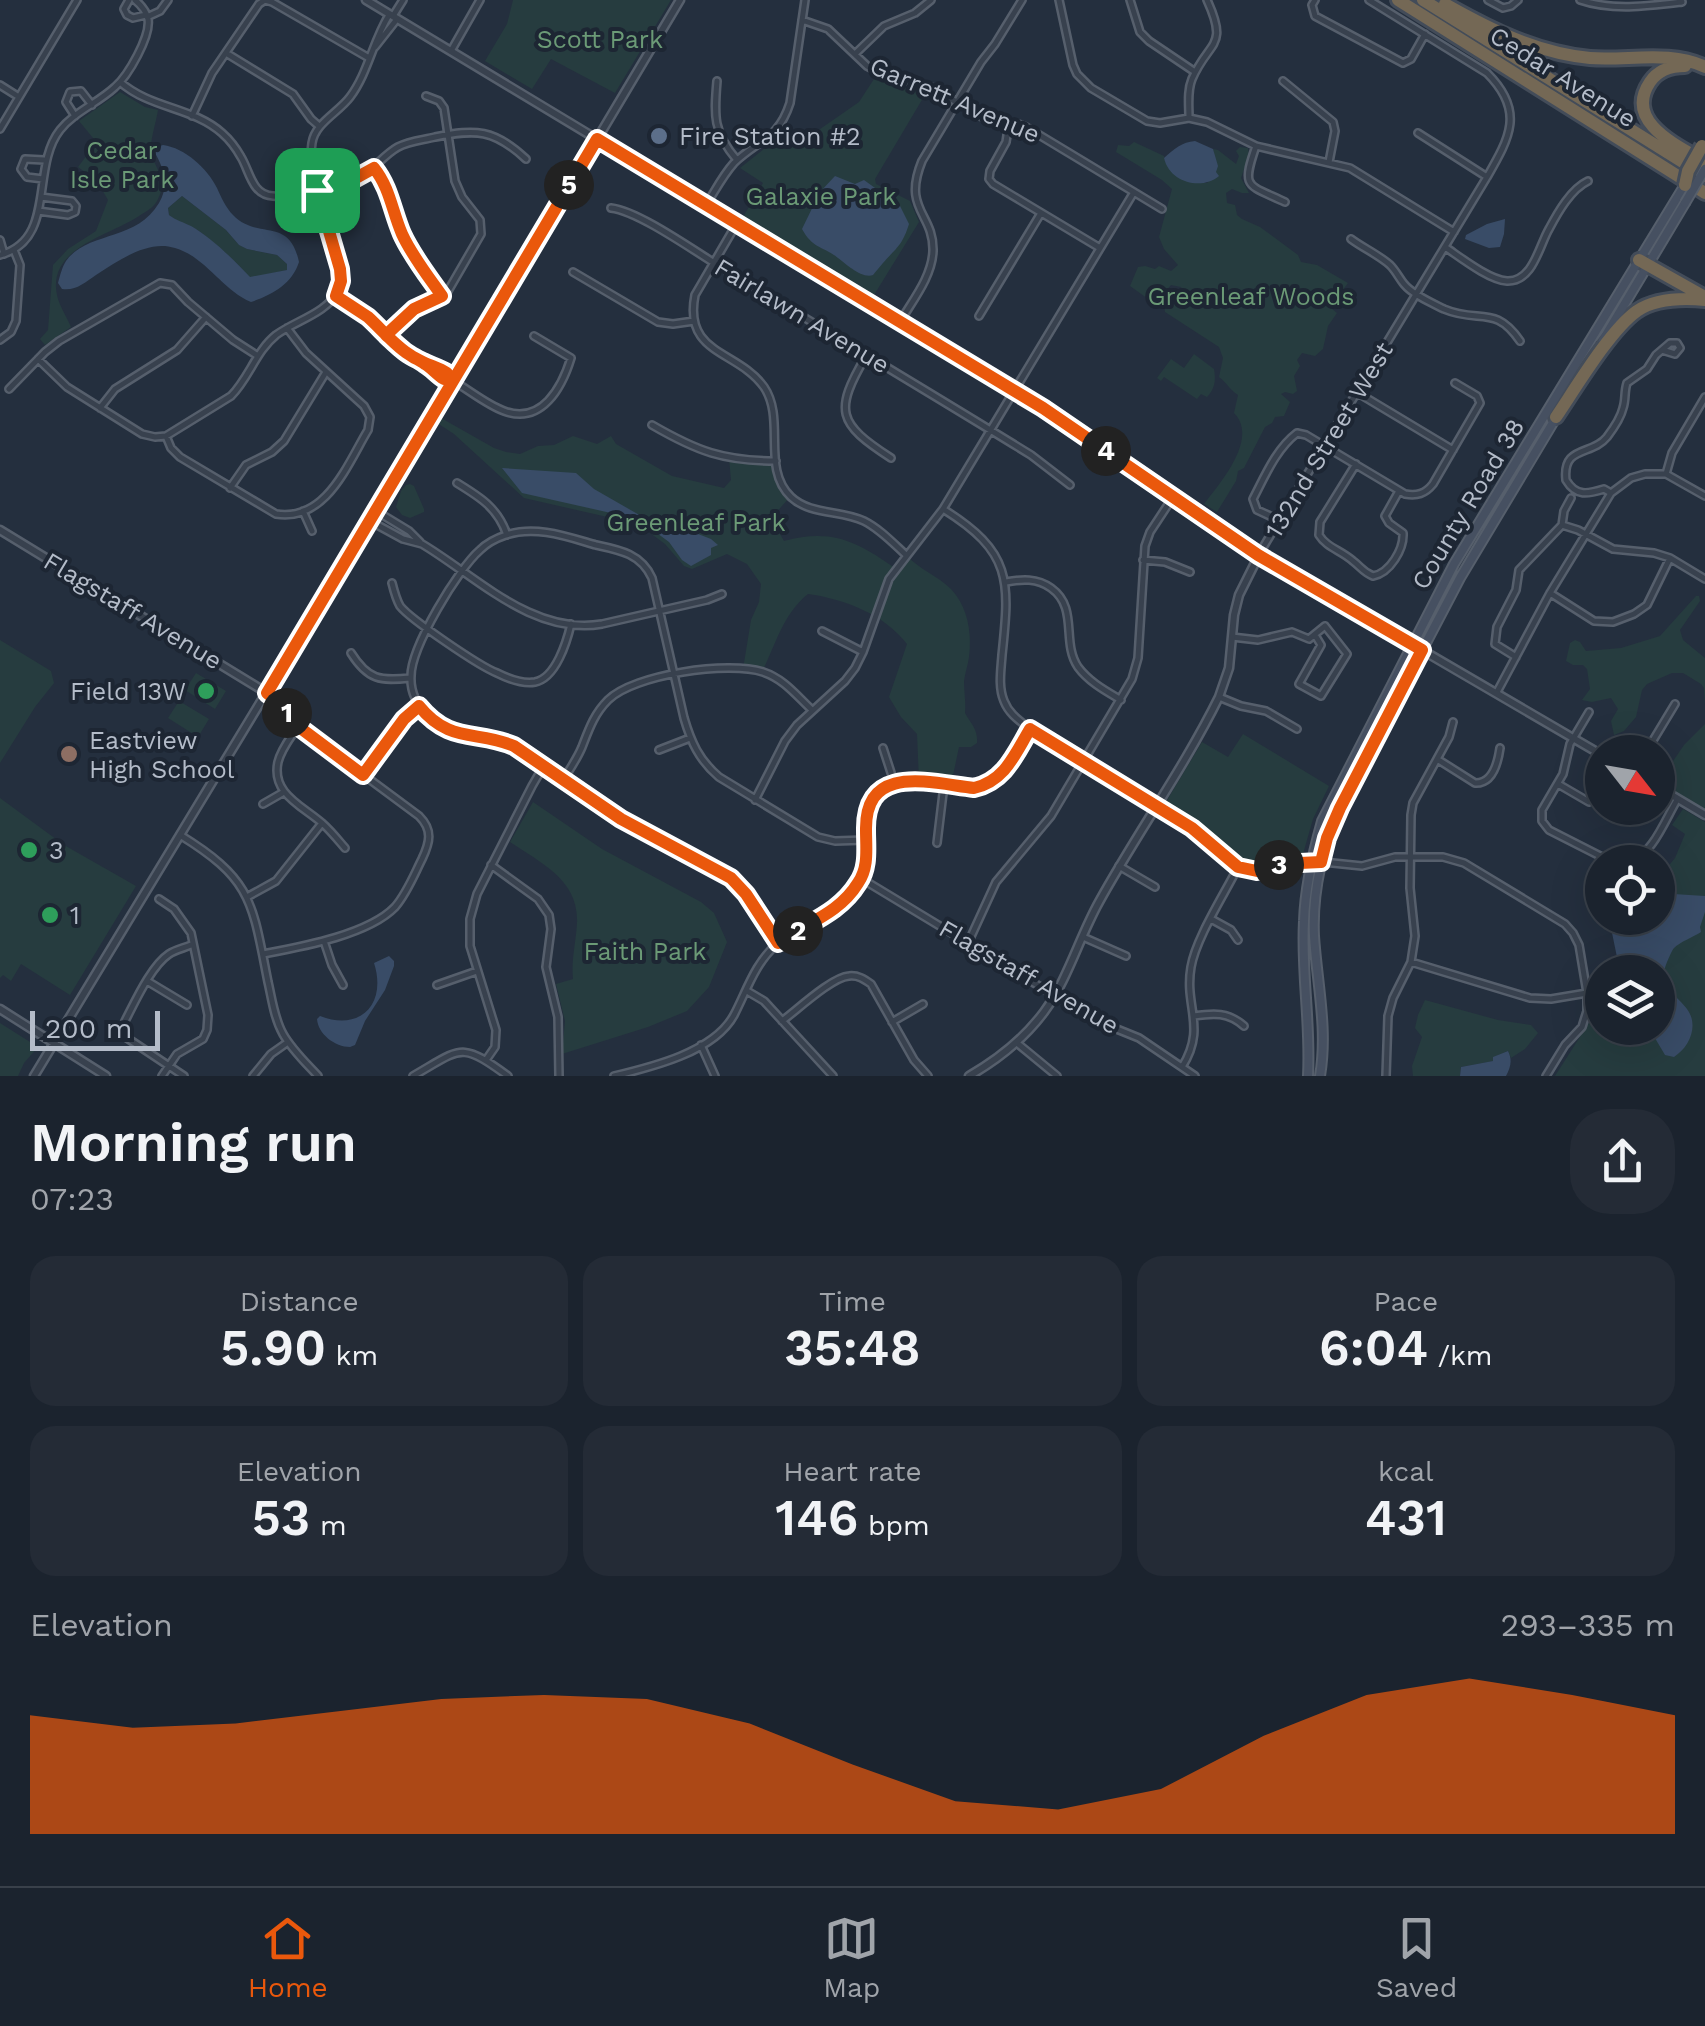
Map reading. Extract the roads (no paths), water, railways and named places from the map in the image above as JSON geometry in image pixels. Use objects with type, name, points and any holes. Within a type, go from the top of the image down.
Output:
[{"type":"highway","name":"Cedar Avenue","points":[[1398,0],[1705,193]]},
{"type":"highway","name":"Cedar Avenue","points":[[1423,0],[1705,169]]},
{"type":"highway","points":[[1439,0],[1500,33],[1561,53],[1590,58],[1680,58],[1705,70]]},
{"type":"highway","points":[[1705,70],[1682,66],[1660,72],[1648,84],[1644,109],[1654,129],[1705,169]]},
{"type":"highway","points":[[1631,146],[1705,202]]},
{"type":"highway","points":[[1682,195],[1688,171],[1704,146]]},
{"type":"highway","points":[[1645,260],[1705,289]]},
{"type":"highway","points":[[1645,260],[1705,298]]},
{"type":"highway","points":[[1556,417],[1604,347],[1634,313],[1660,302],[1705,298]]},
{"type":"main road","name":"County Road 38","points":[[1316,862],[1340,808],[1460,578],[1682,195],[1705,169]]},
{"type":"main road","name":"County Road 38","points":[[1308,1076],[1304,920],[1322,821],[1454,564],[1645,260]]},
{"type":"main road","points":[[1316,862],[1314,938],[1323,1025],[1320,1076]]},
{"type":"street","points":[[0,129],[77,0]]},
{"type":"street","points":[[0,240],[2,255],[26,240],[38,211],[46,160],[56,136],[75,116],[120,82],[132,64],[146,35],[147,16],[132,0],[124,10],[132,18],[141,18],[147,16],[160,11],[168,0]]},
{"type":"street","points":[[192,116],[212,73],[259,4],[269,0],[369,58]]},
{"type":"street","points":[[366,0],[1014,391],[1258,555],[1585,745]]},
{"type":"street","points":[[38,359],[67,387],[146,436],[166,436],[231,396],[267,344],[336,296],[340,269],[317,190],[312,146],[319,126],[350,96],[378,34],[402,0]]},
{"type":"street","points":[[451,51],[480,0]]},
{"type":"street","points":[[34,1076],[680,0]]},
{"type":"street","points":[[706,205],[736,160],[772,135],[785,118],[805,0]]},
{"type":"street","points":[[854,54],[884,26],[916,13],[932,0]]},
{"type":"street","points":[[900,322],[933,257],[931,234],[916,199],[916,174],[1022,0]]},
{"type":"street","points":[[1060,0],[1073,65],[1083,82],[1147,121],[1188,118],[1207,122],[1256,146],[1350,168],[1454,232]]},
{"type":"street","points":[[1130,0],[1140,32],[1196,72]]},
{"type":"street","points":[[1188,118],[1189,90],[1217,32],[1206,0]]},
{"type":"street","points":[[1315,0],[1314,16],[1403,62],[1411,59],[1425,34],[1369,0]]},
{"type":"street","points":[[1488,0],[1503,8],[1518,0]]},
{"type":"street","points":[[1580,0],[1607,6],[1682,2]]},
{"type":"street","name":"Garrett Avenue","points":[[802,20],[828,29],[867,66],[882,74],[920,82],[987,120],[1026,127],[1162,209]]},
{"type":"street","name":"132nd Street West","points":[[969,1076],[1018,1043],[1055,996],[1120,866],[1219,697],[1228,668],[1239,595],[1258,555],[1508,140],[1509,104],[1502,90],[1487,73],[1425,34]]},
{"type":"street","points":[[226,53],[293,94],[319,126]]},
{"type":"street","points":[[717,81],[716,127],[736,160]]},
{"type":"street","points":[[1283,81],[1333,122],[1329,162]]},
{"type":"street","points":[[120,82],[140,98],[192,116],[230,140],[263,194],[275,196],[345,184],[374,168],[402,144],[471,131],[486,133],[526,159]]},
{"type":"street","points":[[0,85],[19,97]]},
{"type":"street","points":[[75,116],[66,102],[70,92],[77,90],[92,105]]},
{"type":"street","points":[[386,335],[414,309],[442,296],[453,284],[482,231],[456,181],[442,104],[426,96]]},
{"type":"street","points":[[1010,122],[1006,142],[989,179],[1101,248]]},
{"type":"street","points":[[1418,133],[1487,177]]},
{"type":"street","points":[[1256,146],[1247,181],[1285,202]]},
{"type":"street","points":[[43,179],[26,176],[20,169],[25,159],[46,160]]},
{"type":"street","points":[[374,168],[388,188],[407,243],[442,296]]},
{"type":"street","points":[[1445,247],[1493,277],[1518,279],[1528,270],[1548,230],[1578,186],[1588,181]]},
{"type":"street","points":[[754,800],[785,741],[845,681],[864,652],[889,579],[943,509],[1134,192]]},
{"type":"street","points":[[38,211],[68,215],[75,212],[76,206],[72,201],[40,196]]},
{"type":"street","name":"Fairlawn Avenue","points":[[611,208],[622,209],[713,262],[991,430],[1070,485]]},
{"type":"street","points":[[979,316],[1041,212]]},
{"type":"street","points":[[737,224],[696,295],[694,321],[700,335],[708,346],[752,374],[766,390],[774,411],[780,484],[795,502],[863,521],[906,555]]},
{"type":"street","points":[[1351,239],[1385,261],[1417,294],[1454,313],[1500,319],[1520,340]]},
{"type":"street","points":[[0,340],[11,332],[16,321],[20,265],[14,250]]},
{"type":"street","points":[[573,272],[658,322],[694,321]]},
{"type":"street","points":[[8,389],[59,341],[156,284],[172,286],[258,356]]},
{"type":"street","points":[[336,296],[368,317],[405,352],[437,366],[451,379],[514,414],[541,408],[553,396],[571,358],[534,336]]},
{"type":"street","points":[[100,408],[116,389],[178,350],[206,317]]},
{"type":"street","points":[[166,436],[176,454],[276,514],[290,516],[328,496],[370,424],[370,417],[366,408],[299,346],[288,328]]},
{"type":"street","points":[[1611,493],[1604,488],[1590,494],[1578,492],[1566,480],[1565,469],[1574,454],[1606,438],[1622,410],[1627,383],[1647,369],[1662,350]]},
{"type":"street","points":[[866,355],[848,388],[847,414],[860,438],[890,458]]},
{"type":"street","points":[[230,488],[246,465],[284,442],[326,372]]},
{"type":"street","points":[[1281,521],[1257,510],[1253,500],[1276,456],[1297,433],[1399,491],[1413,496],[1426,491],[1480,404],[1477,396],[1456,382]]},
{"type":"street","points":[[1358,392],[1454,450]]},
{"type":"street","points":[[1666,474],[1672,453],[1705,398]]},
{"type":"street","points":[[652,425],[713,455],[776,461]]},
{"type":"street","points":[[1356,464],[1320,522],[1319,535],[1324,543],[1373,576],[1385,572],[1404,540],[1403,533],[1389,524],[1385,516],[1399,491]]},
{"type":"street","points":[[1496,694],[1550,593],[1611,493],[1630,478],[1666,474],[1705,496]]},
{"type":"street","points":[[457,483],[492,507],[507,535]]},
{"type":"street","points":[[968,943],[996,882],[1051,816],[1132,679],[1138,658],[1143,560],[1150,532],[1173,497]]},
{"type":"street","points":[[1517,657],[1496,644],[1497,627],[1516,590],[1519,570],[1562,524],[1571,498]]},
{"type":"street","points":[[943,509],[986,540],[999,560],[1008,606],[1000,690],[1010,713],[1030,729],[1156,804],[1238,867],[1257,871],[1279,864],[1316,862],[1362,866],[1410,856],[1444,857],[1464,863],[1565,924],[1579,945],[1585,977]]},
{"type":"street","points":[[303,511],[312,531]]},
{"type":"street","points":[[376,512],[523,610],[571,624],[596,626],[722,594]]},
{"type":"street","points":[[370,521],[422,544]]},
{"type":"street","points":[[1562,524],[1613,549],[1670,558],[1705,580]]},
{"type":"street","name":"Flagstaff Avenue","points":[[0,530],[267,693]]},
{"type":"street","points":[[778,943],[731,878],[621,819],[505,742],[446,729],[419,706],[410,678],[414,659],[428,628],[479,550],[507,535],[541,532],[628,553],[642,563],[650,573],[690,738],[707,767],[818,838],[866,840]]},
{"type":"street","points":[[1550,593],[1594,621],[1613,622],[1647,604],[1670,558]]},
{"type":"street","points":[[1143,560],[1166,562],[1190,572]]},
{"type":"street","points":[[1006,582],[1034,580],[1057,592],[1068,611],[1070,646],[1078,666],[1092,682],[1122,700]]},
{"type":"street","points":[[392,584],[402,608],[486,668],[509,678],[532,682],[544,677],[563,653],[571,624]]},
{"type":"street","points":[[1232,637],[1258,640],[1292,632],[1309,639],[1325,626],[1346,654],[1321,696],[1299,684],[1320,645],[1315,635]]},
{"type":"street","points":[[822,631],[864,652]]},
{"type":"street","points":[[351,653],[374,677],[410,678]]},
{"type":"street","points":[[563,780],[591,724],[608,700],[639,682],[716,668],[762,672],[784,682],[812,710]]},
{"type":"street","points":[[262,954],[371,924],[404,895],[428,844],[428,830],[422,819],[298,726],[267,693]]},
{"type":"street","points":[[1219,697],[1266,710],[1297,729]]},
{"type":"street","points":[[1656,735],[1675,704]]},
{"type":"street","points":[[363,775],[404,719],[419,706]]},
{"type":"street","points":[[1585,849],[1545,826],[1541,815],[1566,767],[1567,752],[1590,712]]},
{"type":"street","points":[[1386,1076],[1388,1016],[1411,962],[1415,936],[1410,888],[1413,803],[1449,737],[1453,722]]},
{"type":"street","points":[[298,726],[283,750],[278,778],[293,802],[322,823],[345,848]]},
{"type":"street","points":[[614,1076],[659,1064],[702,1045],[726,1027],[760,962],[778,943],[831,912],[862,878],[867,862],[866,818],[880,790],[894,782],[910,780],[974,788],[994,781],[1006,769],[1030,729]]},
{"type":"street","points":[[659,750],[690,738]]},
{"type":"street","points":[[882,748],[894,782]]},
{"type":"street","points":[[1437,759],[1482,783],[1498,762],[1500,748]]},
{"type":"street","points":[[486,1060],[495,1047],[496,1030],[470,946],[470,918],[491,865],[544,767]]},
{"type":"street","points":[[1558,784],[1585,800]]},
{"type":"street","points":[[936,843],[944,785]]},
{"type":"street","points":[[263,804],[284,792]]},
{"type":"street","points":[[1650,845],[1677,799],[1705,815]]},
{"type":"street","points":[[247,897],[276,881],[322,823]]},
{"type":"street","points":[[180,835],[223,864],[247,897],[276,1018],[288,1042],[318,1076]]},
{"type":"street","points":[[491,865],[538,898],[549,915],[546,968],[558,1018],[558,1076]]},
{"type":"street","points":[[1120,866],[1155,888]]},
{"type":"street","points":[[1182,1067],[1194,1044],[1191,967],[1238,867]]},
{"type":"street","name":"Flagstaff Avenue","points":[[862,878],[1097,1021],[1139,1038],[1195,1076]]},
{"type":"street","points":[[159,899],[185,922],[208,1015],[203,1039],[177,1054],[162,1076]]},
{"type":"street","points":[[1211,920],[1231,930],[1238,940]]},
{"type":"street","points":[[1082,936],[1126,956]]},
{"type":"street","points":[[324,940],[344,985]]},
{"type":"street","points":[[184,1076],[127,1038],[124,1022],[164,957],[192,945]]},
{"type":"street","points":[[1411,962],[1530,998],[1585,993]]},
{"type":"street","points":[[437,985],[477,972]]},
{"type":"street","points":[[782,1021],[837,980],[852,975],[862,978],[871,984],[914,1060],[928,1076]]},
{"type":"street","points":[[148,982],[187,1005]]},
{"type":"street","points":[[746,990],[764,1001],[833,1076]]},
{"type":"street","points":[[892,1022],[923,1004]]},
{"type":"street","points":[[0,1009],[106,1076]]},
{"type":"street","points":[[1194,1016],[1230,1016],[1244,1026]]},
{"type":"street","points":[[1546,1076],[1565,1045],[1582,1028],[1585,1018]]},
{"type":"street","points":[[252,1076],[288,1042]]},
{"type":"street","points":[[1018,1043],[1057,1076]]},
{"type":"street","points":[[702,1045],[715,1076]]},
{"type":"street","points":[[413,1076],[460,1051],[472,1052],[508,1076]]},
{"type":"water","points":[[1195,141],[1213,149],[1218,166],[1219,176],[1204,183],[1180,179],[1167,167],[1164,158],[1182,144]]},
{"type":"water","points":[[157,147],[179,150],[201,166],[230,212],[243,223],[288,238],[299,262],[286,282],[251,302],[186,252],[154,246],[134,253],[80,286],[62,289],[58,283],[62,269],[75,251],[138,224],[159,203],[165,183],[154,151]],"holes":[[[182,196],[247,249],[277,255],[287,264],[287,270],[250,277],[207,236],[169,215],[168,208]]]},
{"type":"water","points":[[835,176],[855,184],[864,180],[900,206],[909,224],[899,246],[873,275],[854,270],[814,244],[802,229],[820,192]]},
{"type":"water","points":[[1505,219],[1500,247],[1489,248],[1465,239],[1487,224]]},
{"type":"water","points":[[502,468],[576,473],[594,489],[662,528],[693,532],[718,545],[711,548],[711,555],[691,566],[646,525],[522,493]]},
{"type":"water","points":[[1675,894],[1705,896],[1701,932],[1674,948],[1670,955],[1617,955],[1612,935],[1675,935]]},
{"type":"water","points":[[389,956],[394,966],[385,990],[355,1045],[333,1042],[320,1030],[317,1019],[320,1016],[348,1020],[367,1010],[377,990],[374,963]]},
{"type":"water","points":[[1675,996],[1691,1015],[1692,1029],[1680,1053],[1674,1057],[1665,1055],[1659,1045],[1675,1045]]},
{"type":"water","points":[[1508,1051],[1510,1064],[1506,1076],[1460,1076],[1461,1067],[1493,1061],[1493,1057]]},
{"type":"place","name":"Fire Station #2","points":[[659,136]]},
{"type":"place","name":"Field 13W","points":[[206,691]]},
{"type":"place","name":"Eastview High School","points":[[69,754]]},
{"type":"place","name":"3","points":[[29,850]]},
{"type":"place","name":"1","points":[[50,915]]},
{"type":"park label","name":"Scott Park","points":[[600,39]]},
{"type":"park label","name":"Cedar Isle Park","points":[[122,164]]},
{"type":"park label","name":"Galaxie Park","points":[[821,196]]},
{"type":"park label","name":"Greenleaf Woods","points":[[1251,296]]},
{"type":"park label","name":"Greenleaf Park","points":[[696,522]]},
{"type":"park label","name":"Faith Park","points":[[645,951]]}]
